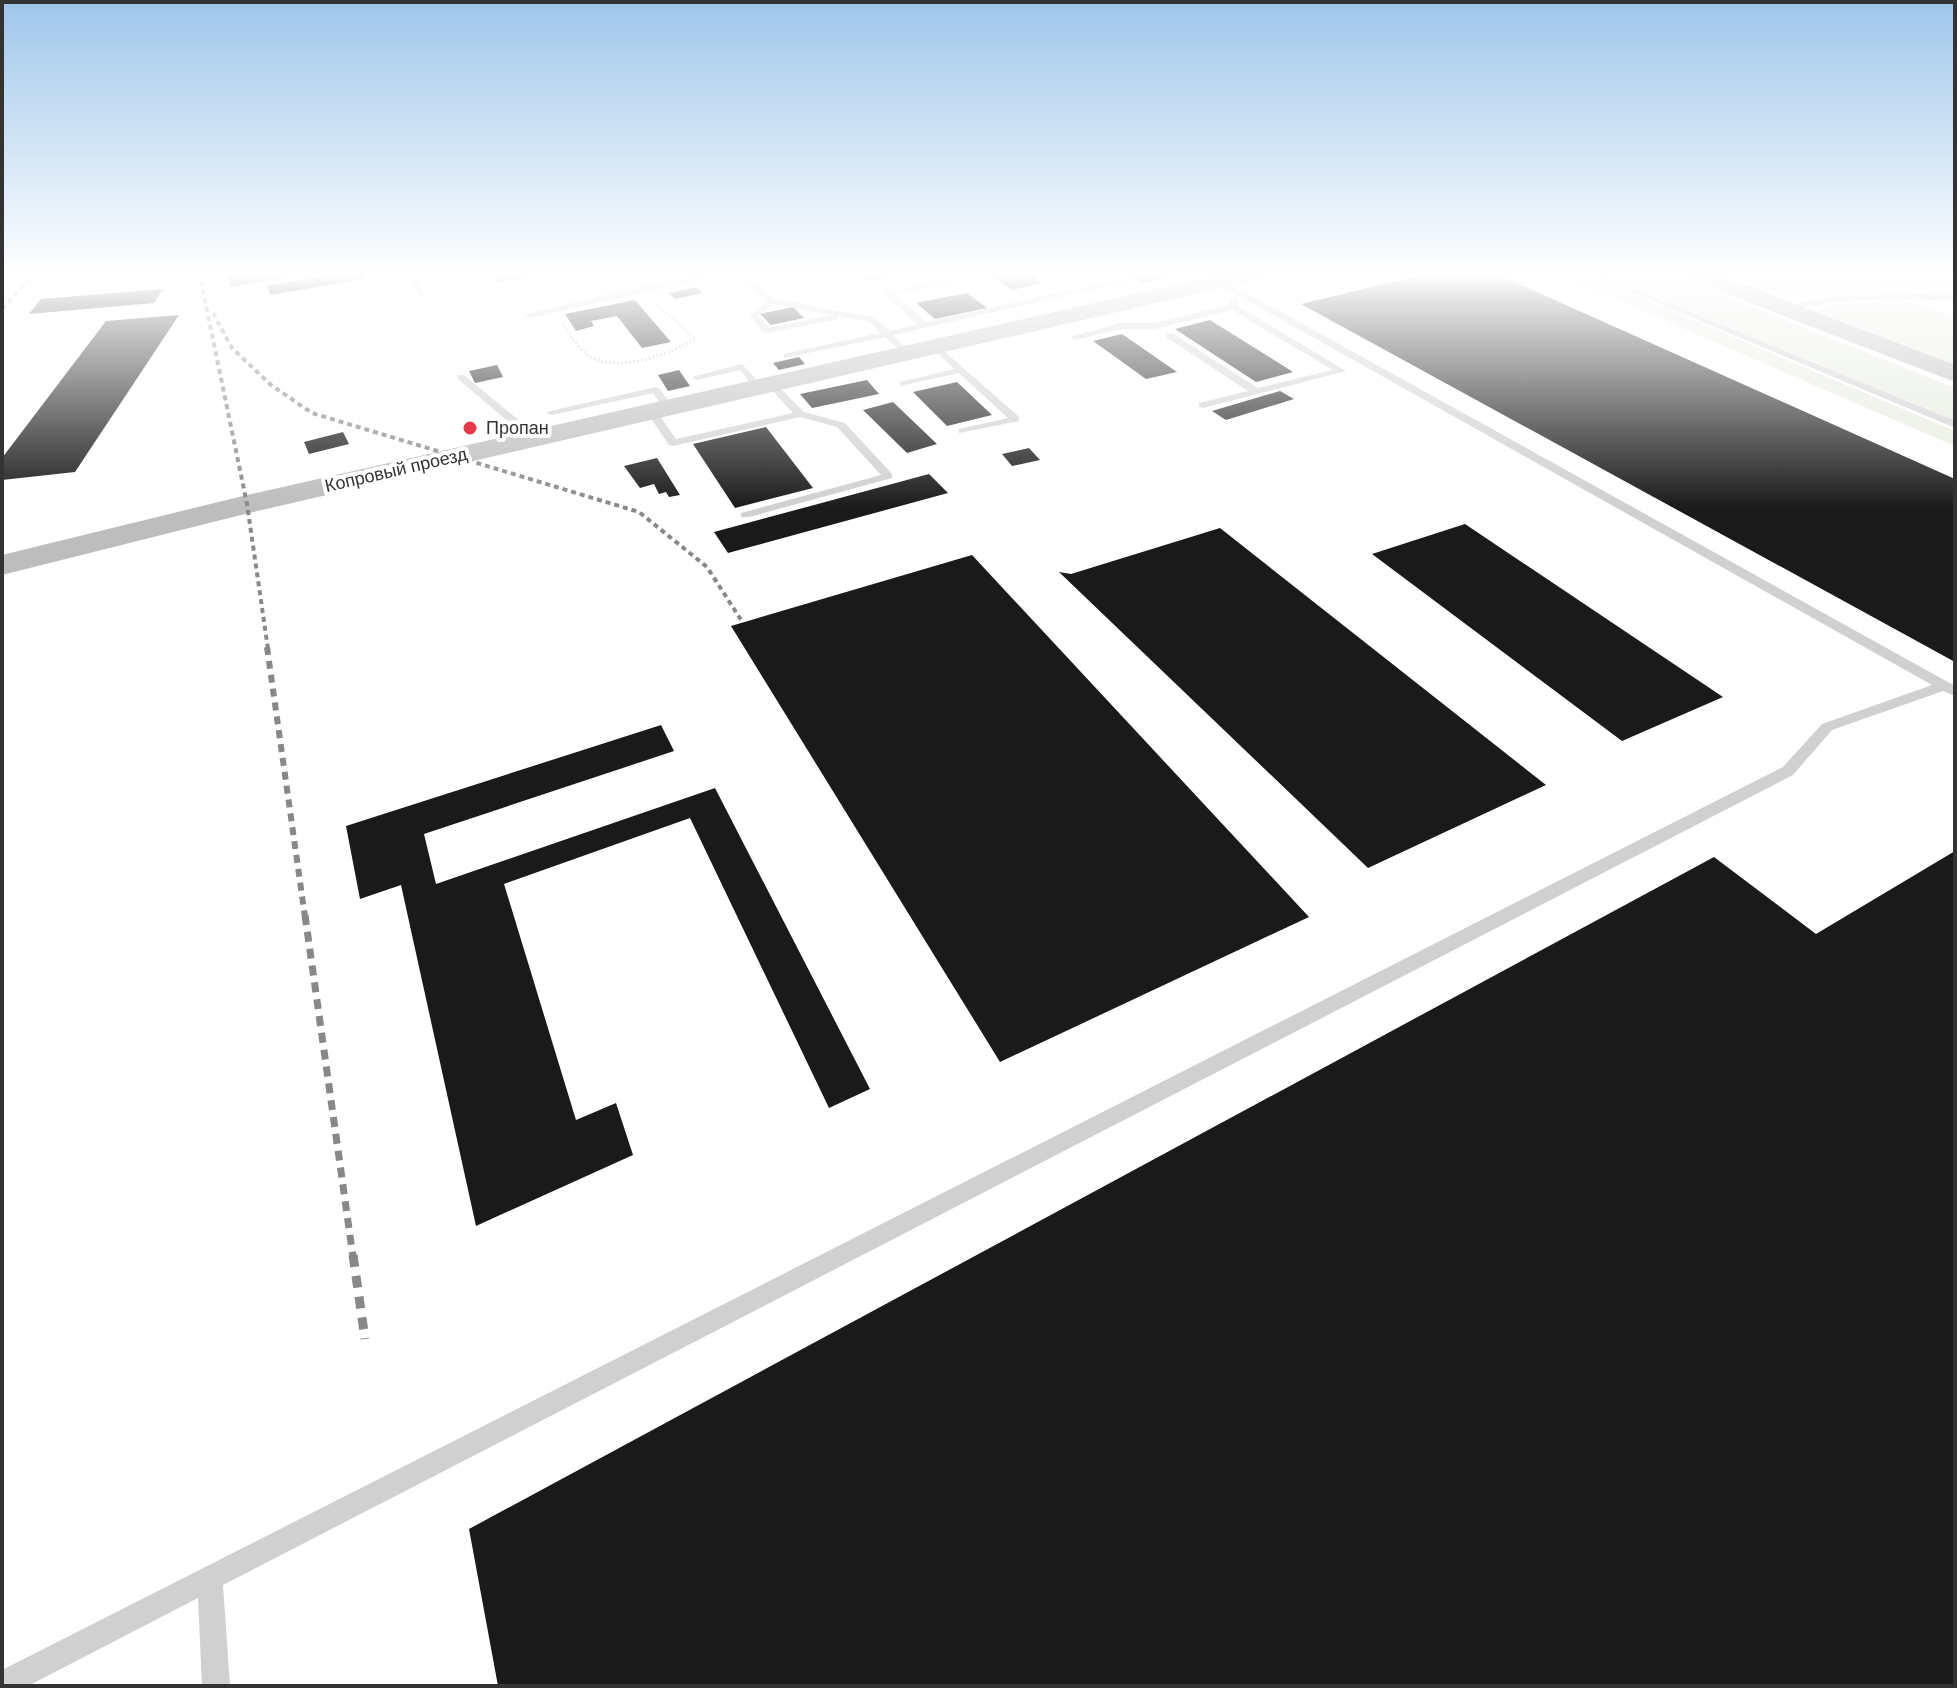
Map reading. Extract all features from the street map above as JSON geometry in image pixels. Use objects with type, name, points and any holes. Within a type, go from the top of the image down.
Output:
[{"type":"main road","name":"Копровый проезд","points":[[2,565],[262,500],[764,385],[875,351]]},
{"type":"main road","points":[[1896,351],[1955,374]]},
{"type":"lane","points":[[787,356],[835,351]]},
{"type":"lane","points":[[943,351],[1015,419],[963,431]]},
{"type":"lane","points":[[1193,351],[1257,392]]},
{"type":"lane","points":[[1203,405],[1341,371],[1313,351]]},
{"type":"lane","points":[[1342,351],[1950,689]]},
{"type":"lane","points":[[1776,351],[1955,425]]},
{"type":"lane","points":[[697,377],[742,367],[800,414],[841,425],[888,476],[745,515]]},
{"type":"lane","points":[[903,384],[961,370]]},
{"type":"lane","points":[[461,377],[534,438]]},
{"type":"lane","points":[[551,412],[656,390],[659,409],[673,443],[800,414]]},
{"type":"lane","points":[[2,1685],[1788,771],[1827,727],[1950,689]]},
{"type":"lane","points":[[210,1579],[216,1686]]},
{"type":"path","points":[[587,351],[592,357],[609,361],[675,351]]},
{"type":"shaded area","points":[[1735,351],[1766,351],[1955,431],[1955,446]]},
{"type":"shaded area","points":[[1785,351],[1862,351],[1955,388],[1955,422]]},
{"type":"shaded area","points":[[1915,351],[1955,351],[1955,367]]},
{"type":"building","points":[[83,351],[155,351],[75,472],[2,480],[2,458]]},
{"type":"building","points":[[1107,351],[1146,351],[1177,372],[1146,379]]},
{"type":"building","points":[[1208,351],[1259,351],[1293,372],[1256,382]]},
{"type":"building","points":[[1386,351],[1668,351],[1955,479],[1955,662]]},
{"type":"building","points":[[799,357],[805,364],[779,370],[773,363]]},
{"type":"building","points":[[497,365],[503,377],[475,383],[469,371]]},
{"type":"building","points":[[679,370],[690,386],[668,391],[658,375]]},
{"type":"building","points":[[867,380],[879,394],[812,408],[800,394]]},
{"type":"building","points":[[957,382],[992,415],[947,426],[913,392]]},
{"type":"building","points":[[1280,391],[1294,399],[1226,420],[1212,411]]},
{"type":"building","points":[[893,402],[937,444],[907,453],[863,410]]},
{"type":"building","points":[[766,427],[813,488],[735,508],[693,444]]},
{"type":"building","points":[[343,432],[349,444],[309,454],[304,442]]},
{"type":"building","points":[[1029,448],[1040,460],[1012,466],[1002,454]]},
{"type":"building","points":[[657,458],[680,495],[669,497],[666,492],[659,494],[654,484],[640,488],[624,466]]},
{"type":"building","points":[[929,474],[948,493],[728,553],[714,532]]},
{"type":"building","points":[[1465,524],[1723,697],[1622,741],[1372,554]]},
{"type":"building","points":[[1220,528],[1546,785],[1368,868],[1059,572],[1071,574]]},
{"type":"building","points":[[972,555],[1309,917],[1000,1062],[731,626]]},
{"type":"building","points":[[661,725],[674,751],[424,834],[436,884],[715,788],[870,1089],[829,1108],[690,818],[504,884],[576,1120],[616,1103],[633,1155],[476,1226],[401,885],[360,899],[346,826]]},
{"type":"building","points":[[1955,851],[1955,1686],[498,1686],[469,1529],[1714,857],[1816,934]]},
{"type":"railway","points":[[215,351],[247,504],[268,649]]},
{"type":"railway","points":[[235,351],[271,385],[312,413],[639,512],[707,567],[743,623]]},
{"type":"railway","points":[[267,647],[305,917]]},
{"type":"railway","points":[[305,915],[353,1257]]},
{"type":"railway","points":[[353,1255],[365,1339]]},
{"type":"place","name":"Пропан","points":[[470,428]]}]
